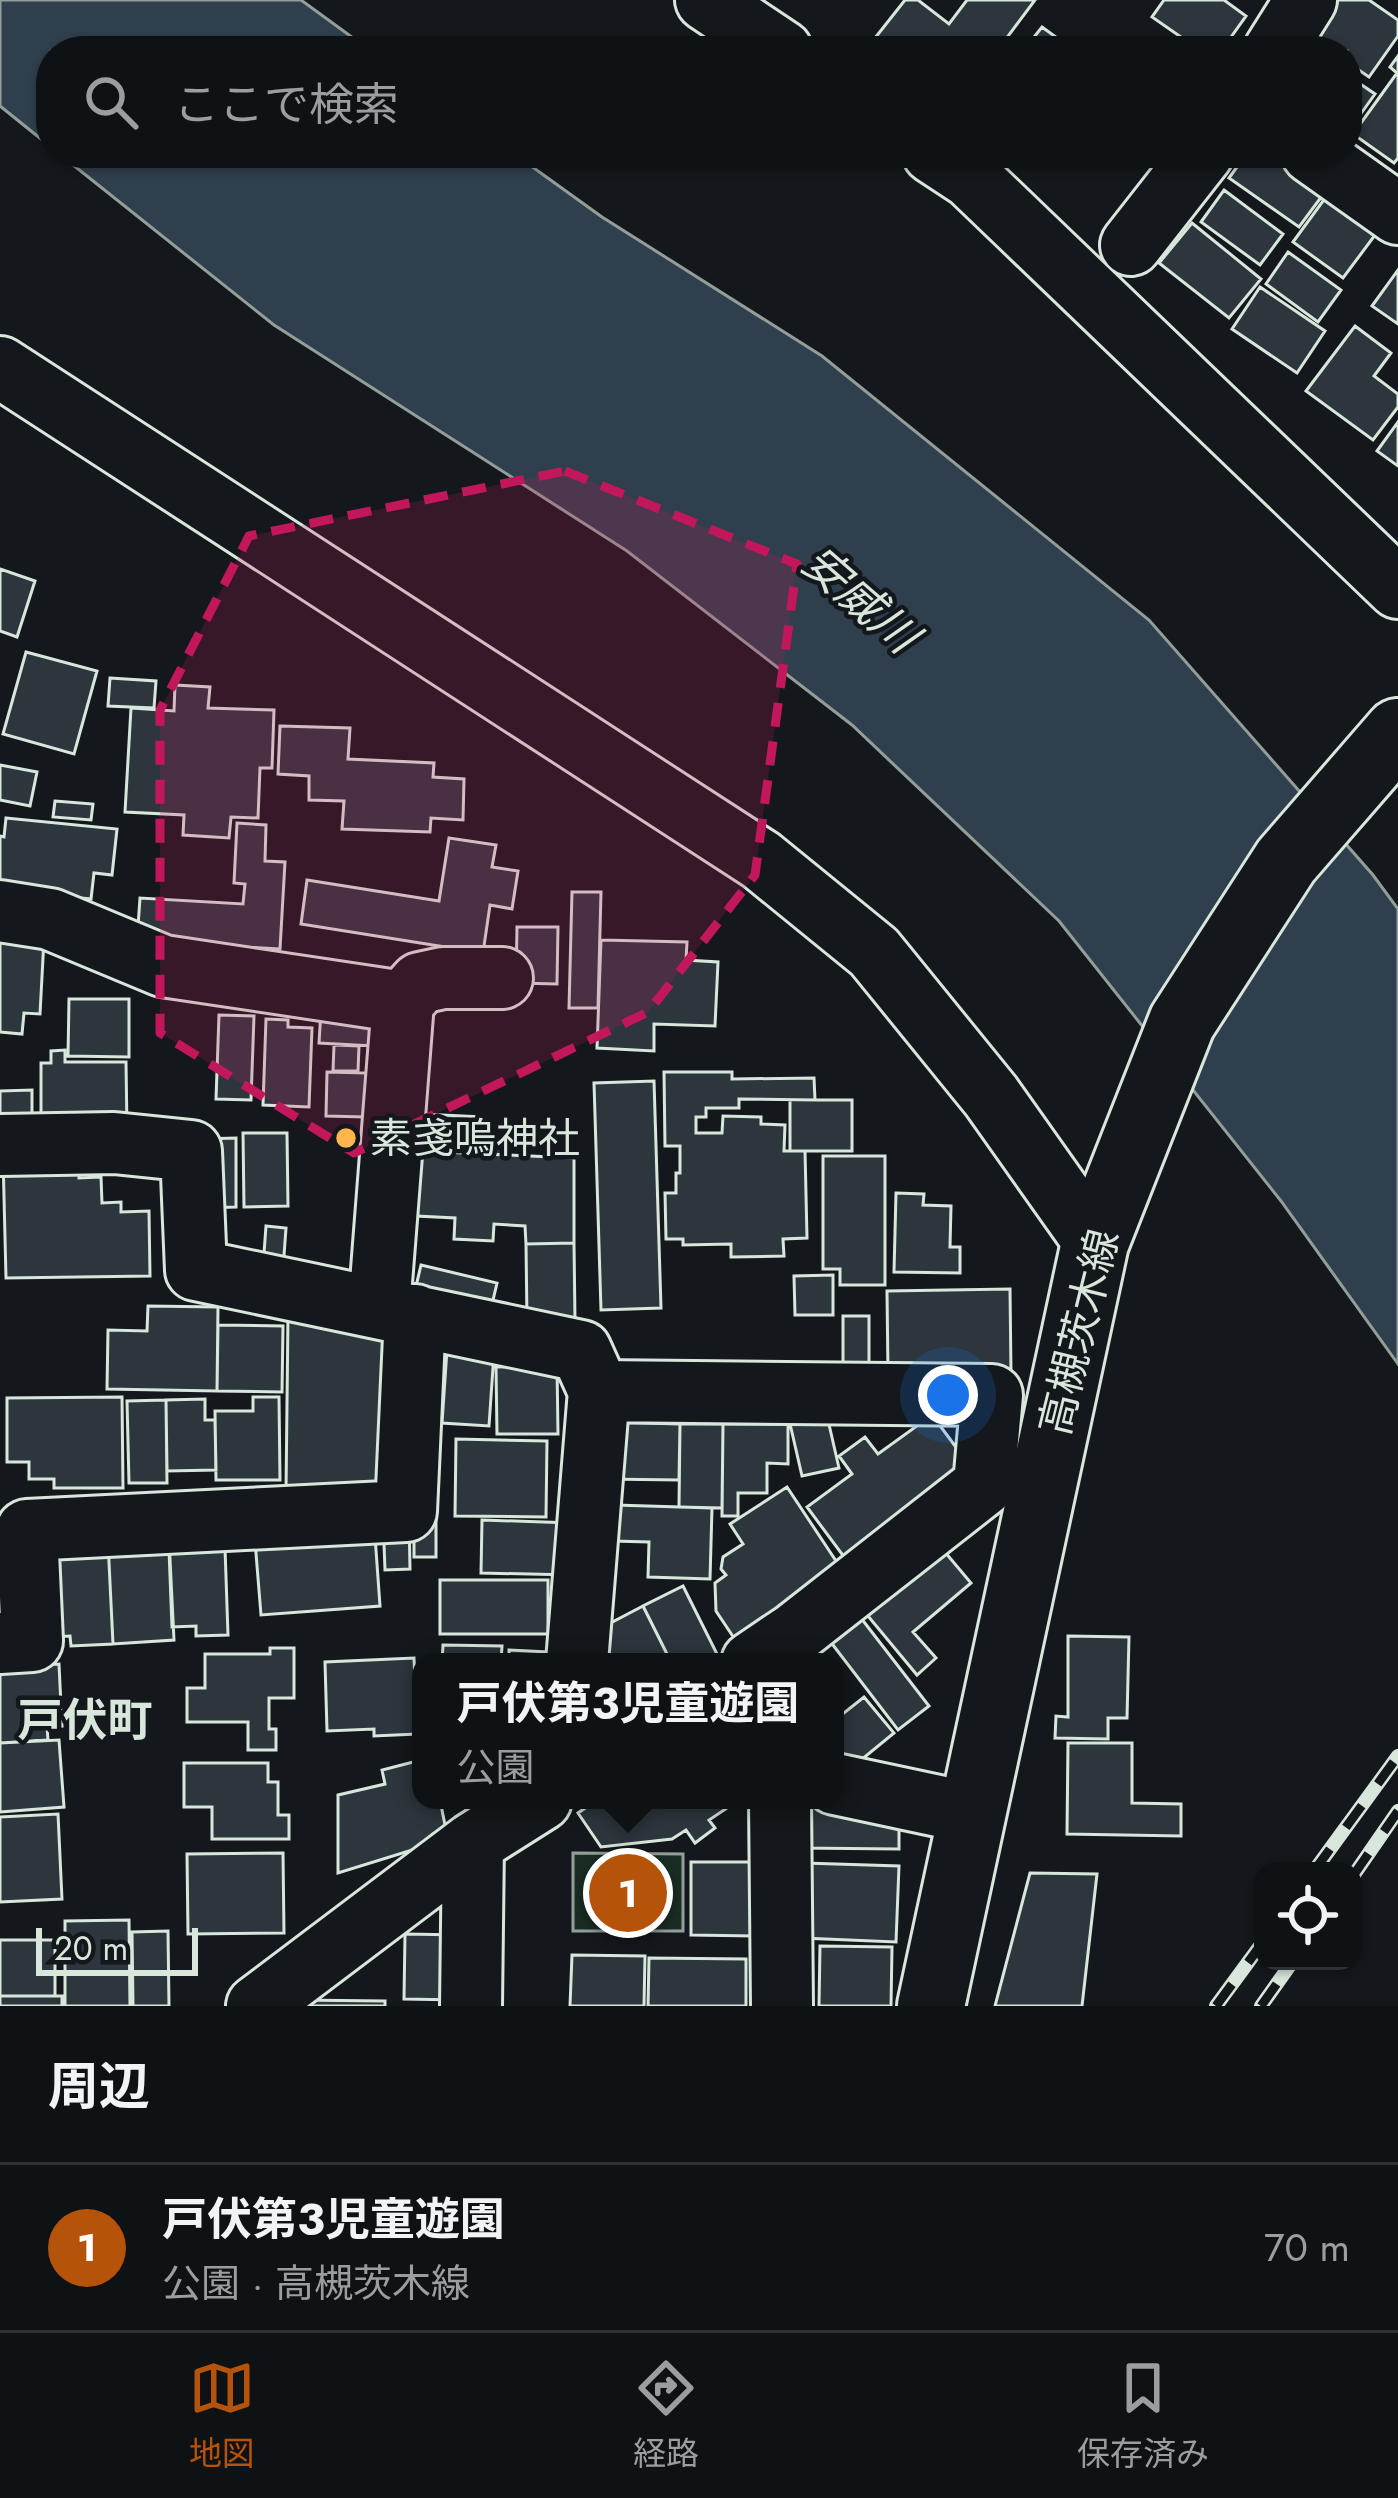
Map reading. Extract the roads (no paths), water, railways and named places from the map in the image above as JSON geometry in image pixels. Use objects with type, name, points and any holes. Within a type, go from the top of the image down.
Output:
[{"type":"main road","name":"高槻茨木線","points":[[931,2006],[1095,1243],[1182,1022],[1286,861],[1398,732]]},
{"type":"street","points":[[706,0],[760,36]]},
{"type":"street","points":[[1283,36],[1306,0]]},
{"type":"street","points":[[956,168],[1398,588]]},
{"type":"street","points":[[1131,245],[1191,168]]},
{"type":"street","points":[[1333,168],[1398,214]]},
{"type":"street","points":[[0,367],[761,860],[874,952],[991,1096],[1095,1243]]},
{"type":"street","points":[[0,911],[50,919],[163,966],[403,1002]]},
{"type":"street","points":[[0,1643],[32,1641],[26,1530],[406,1511],[397,1312],[403,1002],[420,983],[502,978]]},
{"type":"street","points":[[0,1144],[114,1143],[191,1151],[196,1270],[581,1352],[599,1391],[578,1653]]},
{"type":"street","points":[[599,1391],[992,1395],[984,1485],[765,1653]]},
{"type":"street","points":[[844,1786],[971,1813]]},
{"type":"street","points":[[257,2006],[527,1809]]},
{"type":"street","points":[[780,1809],[782,2006]]},
{"type":"street","points":[[471,2006],[473,1844]]},
{"type":"water","points":[[0,0],[301,0],[350,36],[36,36],[36,135],[0,106]]},
{"type":"water","name":"安威川","points":[[77,168],[534,168],[602,217],[822,356],[1149,620],[1398,909],[1398,1364],[1281,1201],[1059,921],[852,725],[627,551],[274,325]]},
{"type":"railway","points":[[1321,1862],[1398,1756]]},
{"type":"railway","points":[[1362,1863],[1398,1811]]},
{"type":"railway","points":[[1216,2006],[1254,1954]]},
{"type":"railway","points":[[1261,2006],[1287,1970]]},
{"type":"place","name":"素戔嗚神社","points":[[346,1138]]},
{"type":"place","name":"戸伏第3児童遊園","points":[[628,1893]]},
{"type":"district","name":"戸伏町","points":[[85,1720]]}]
